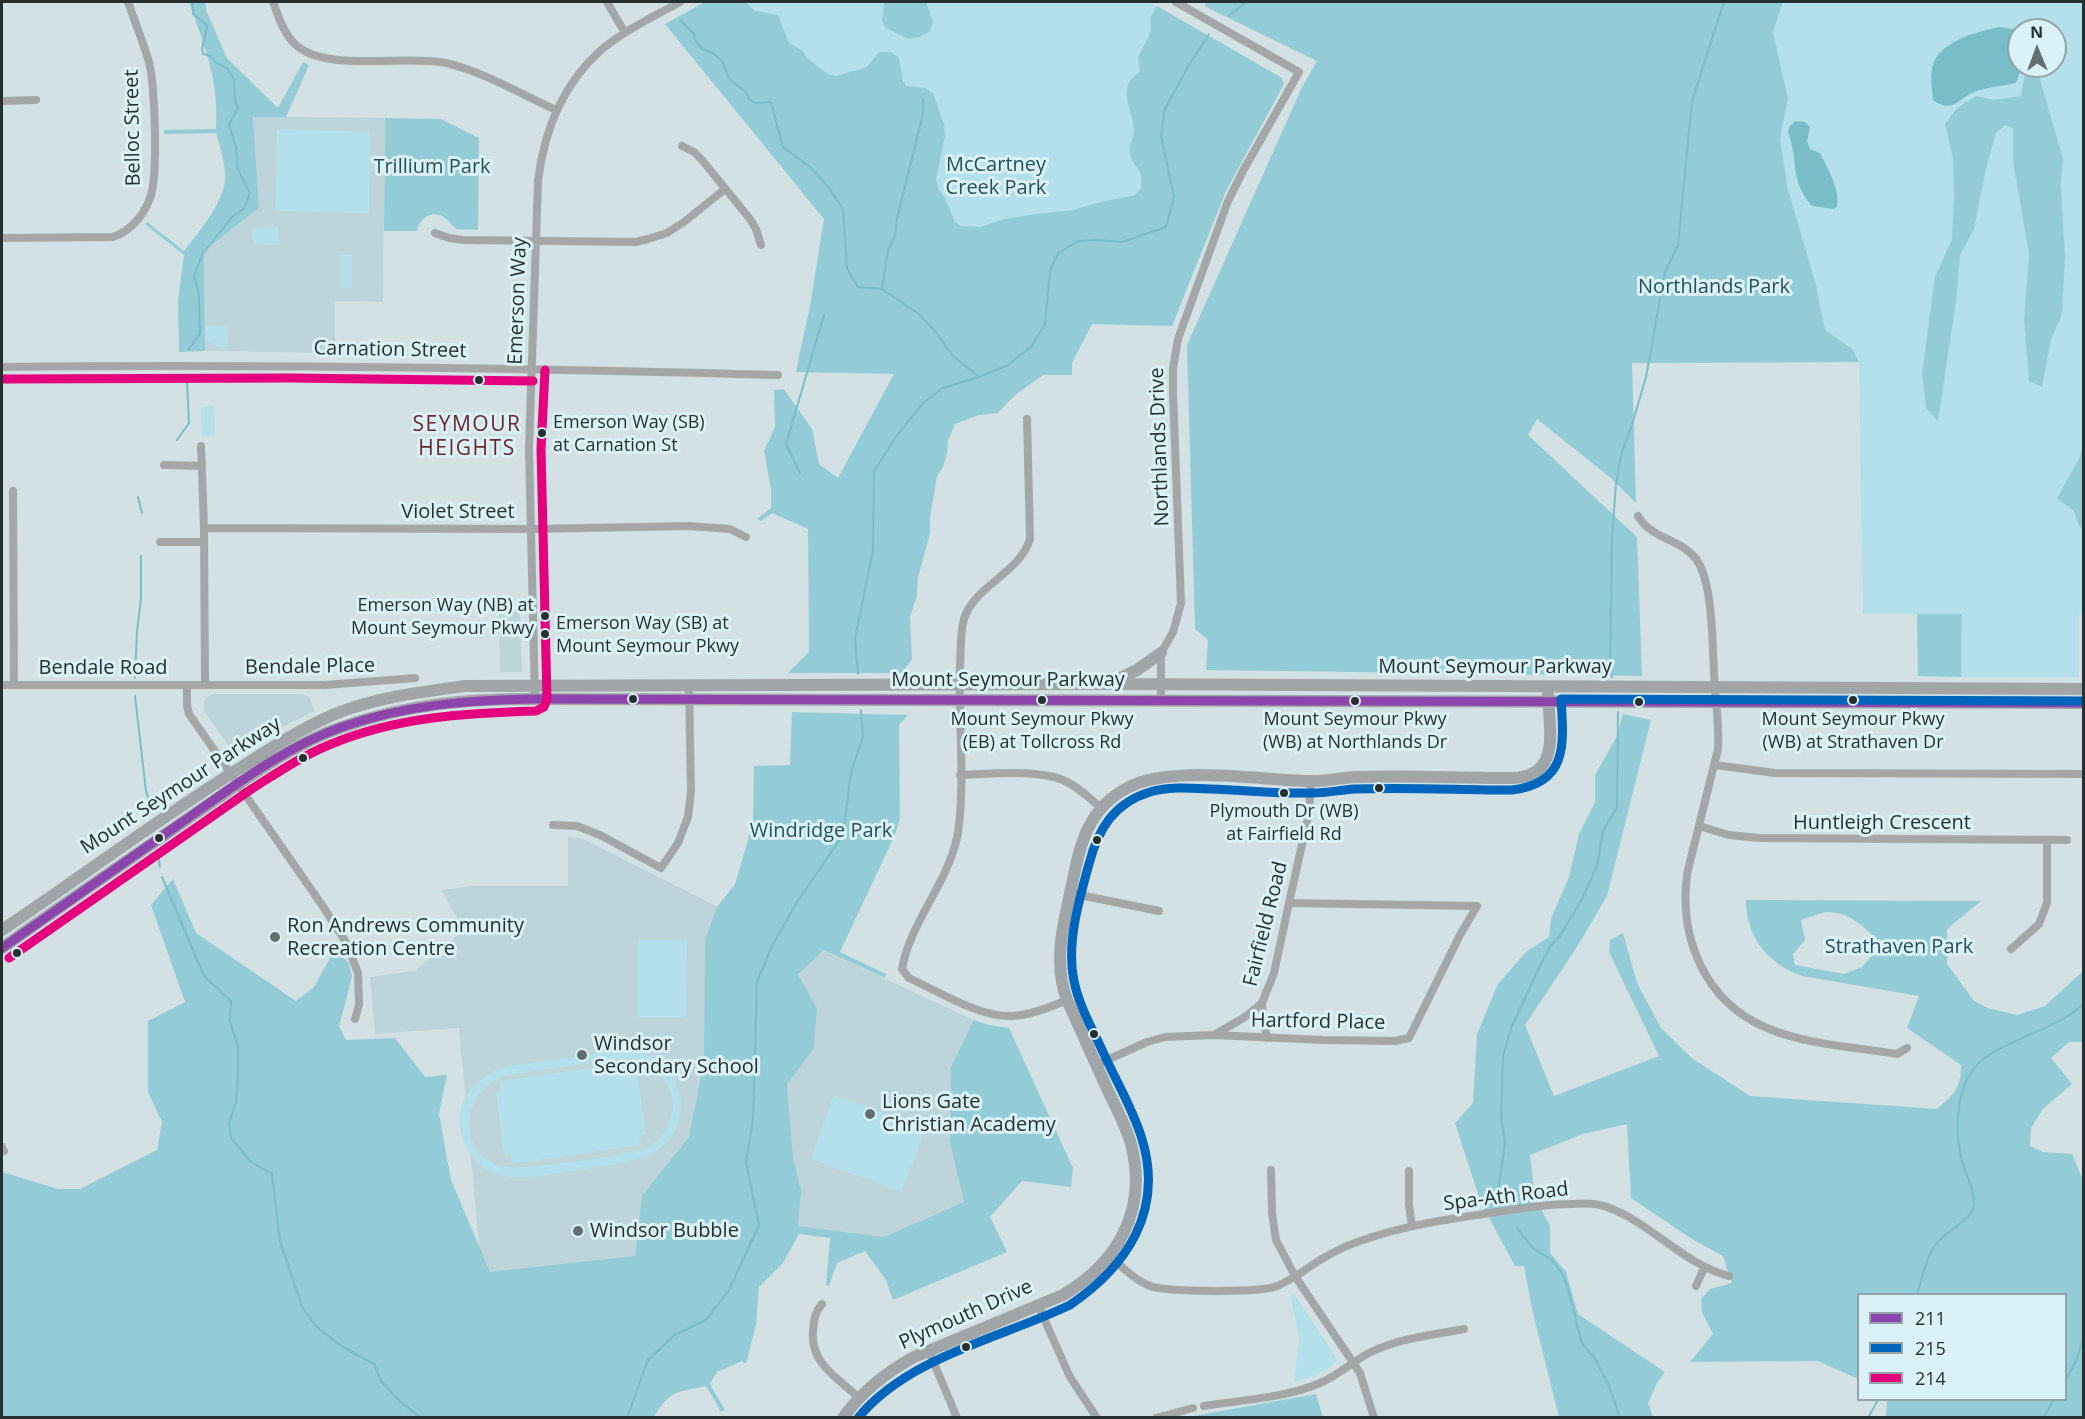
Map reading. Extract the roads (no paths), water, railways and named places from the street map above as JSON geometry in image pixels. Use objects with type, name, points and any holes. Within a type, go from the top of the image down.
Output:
[{"type":"main road","points":[[1108,684],[1137,670],[1161,653]]},
{"type":"main road","name":"Mount Seymour Parkway","points":[[2,930],[231,773],[282,741],[337,714],[379,699],[465,686],[1108,684],[2084,689]]},
{"type":"main road","name":"Plymouth Drive","points":[[843,1418],[859,1398],[887,1372],[929,1351],[1063,1295],[1084,1282],[1110,1256],[1121,1240],[1130,1217],[1136,1177],[1129,1138],[1067,1000],[1060,975],[1059,956],[1082,841],[1089,825],[1101,808],[1128,787],[1157,777],[1199,776],[1311,781],[1353,777],[1512,778],[1532,776],[1545,764],[1549,752],[1548,687]]},
{"type":"main road","name":"Mount Seymour Parkway","points":[[2,948],[238,784],[310,741],[339,727],[386,713],[436,703],[474,699],[535,699],[2084,703]]},
{"type":"street","name":"Belloc Street","points":[[2,238],[113,237],[132,226],[147,206],[152,193],[154,175],[153,97],[149,64],[128,2]]},
{"type":"street","points":[[273,2],[284,30],[298,47],[310,55],[336,60],[442,62],[464,68],[556,110]]},
{"type":"street","points":[[607,2],[625,33]]},
{"type":"street","name":"Emerson Way","points":[[535,699],[529,449],[538,181],[541,157],[556,110],[583,69],[601,51],[625,33],[680,2]]},
{"type":"street","name":"Northlands Drive","points":[[1161,700],[1161,653],[1173,632],[1180,603],[1173,393],[1173,368],[1178,339],[1228,201],[1299,72],[1176,2]]},
{"type":"street","points":[[2,101],[36,100]]},
{"type":"street","points":[[682,146],[694,152],[750,219],[761,245]]},
{"type":"street","points":[[435,233],[463,240],[635,242],[667,234],[725,189]]},
{"type":"street","name":"Carnation Street","points":[[2,367],[290,366],[778,375]]},
{"type":"street","points":[[1027,419],[1030,539],[1022,557],[974,601],[968,610],[962,630],[959,686],[959,825],[954,849],[908,950],[902,969],[909,978],[979,1010],[999,1015],[1016,1016],[1067,1000]]},
{"type":"street","points":[[201,446],[205,685]]},
{"type":"street","points":[[164,465],[202,466]]},
{"type":"street","points":[[13,491],[14,685]]},
{"type":"street","points":[[1638,516],[1660,537],[1689,551],[1699,564],[1713,635],[1719,729],[1715,765],[1687,874],[1684,910],[1691,945],[1713,985],[1737,1011],[1766,1028],[1796,1038],[1897,1054],[1907,1048]]},
{"type":"street","name":"Violet Street","points":[[204,528],[531,529],[689,526],[730,529],[746,537]]},
{"type":"street","points":[[160,542],[204,542]]},
{"type":"street","name":"Bendale Place","points":[[205,685],[357,684],[415,678]]},
{"type":"street","name":"Bendale Road","points":[[2,685],[205,685]]},
{"type":"street","points":[[187,685],[189,714],[347,944],[358,973],[359,1005],[355,1019]]},
{"type":"street","points":[[553,825],[577,826],[600,835],[661,868],[678,843],[688,817],[691,791],[689,686]]},
{"type":"street","points":[[1715,765],[1775,773],[2084,774]]},
{"type":"street","points":[[960,775],[1036,774],[1055,777],[1072,785],[1101,808]]},
{"type":"street","name":"Fairfield Road","points":[[1268,1038],[1262,1003],[1274,973],[1290,903],[1309,813],[1311,781]]},
{"type":"street","name":"Huntleigh Crescent","points":[[1699,826],[1729,835],[1760,838],[2067,840]]},
{"type":"street","points":[[2011,949],[2039,924],[2047,903],[2047,841]]},
{"type":"street","points":[[1070,893],[1160,911]]},
{"type":"street","name":"Hartford Place","points":[[1214,1035],[1395,1041],[1409,1038],[1444,966],[1477,906],[1290,903]]},
{"type":"street","name":"Fairfield Road","points":[[1096,1065],[1148,1042],[1166,1037],[1214,1035],[1245,1017],[1262,1003]]},
{"type":"street","points":[[1271,1170],[1273,1226],[1284,1257],[1353,1362],[1364,1382],[1374,1418]]},
{"type":"street","points":[[1408,1171],[1412,1226]]},
{"type":"street","name":"Spa-Ath Road","points":[[1110,1256],[1133,1276],[1152,1287],[1173,1291],[1273,1288],[1322,1259],[1367,1238],[1412,1226],[1533,1207],[1571,1204],[1605,1206],[1627,1216],[1704,1268],[1729,1276]]},
{"type":"street","points":[[1696,1286],[1704,1268]]},
{"type":"street","points":[[822,1304],[816,1311],[814,1320],[812,1340],[815,1354],[824,1366],[859,1398]]},
{"type":"street","points":[[1038,1305],[1067,1371],[1097,1418]]},
{"type":"street","points":[[1204,1406],[1302,1389],[1335,1376],[1371,1352],[1398,1341],[1464,1329]]},
{"type":"street","points":[[929,1351],[957,1418]]},
{"type":"street","points":[[1156,1418],[1193,1408]]},
{"type":"waterway","points":[[188,350],[200,334],[199,294],[194,276],[202,255],[232,217],[244,209],[250,193],[238,170],[236,147],[229,125],[238,108],[235,101],[234,80],[227,68],[216,63],[211,56],[203,54],[202,47],[207,25],[193,14],[193,2]]},
{"type":"waterway","points":[[1229,16],[1246,2]]},
{"type":"waterway","points":[[1612,677],[1610,671],[1612,537],[1616,484],[1621,455],[1646,377],[1665,272],[1678,245],[1692,101],[1724,2]]},
{"type":"waterway","points":[[680,20],[694,34],[694,38],[702,49],[713,53],[723,62],[729,79],[746,92],[749,99],[756,103],[771,102],[783,147],[810,167],[827,185],[843,209],[847,268],[858,287],[882,289],[919,314],[953,356],[978,376]]},
{"type":"waterway","points":[[858,674],[855,639],[873,550],[874,471],[898,434],[924,402],[943,388],[1008,365],[1032,346],[1045,324],[1050,271],[1058,253],[1078,241],[1122,242],[1166,227],[1174,197],[1161,135],[1165,109],[1209,34]]},
{"type":"waterway","points":[[882,289],[888,250],[895,236],[897,219],[923,114],[923,99]]},
{"type":"waterway","points":[[800,473],[786,444],[824,315]]},
{"type":"waterway","points":[[177,440],[189,423],[187,383]]},
{"type":"waterway","points":[[138,497],[142,513]]},
{"type":"waterway","points":[[135,678],[141,599],[141,556]]},
{"type":"waterway","points":[[135,696],[146,791],[151,807]]},
{"type":"waterway","points":[[627,1418],[648,1360],[674,1335],[706,1320],[729,1290],[759,1225],[746,1162],[753,1119],[757,982],[772,946],[797,902],[843,835],[851,772],[863,737],[861,710]]},
{"type":"waterway","points":[[1497,1198],[1505,1143],[1501,1118],[1503,1057],[1511,1028],[1540,966],[1551,945],[1560,936],[1582,899],[1597,866],[1603,831],[1617,807],[1618,712]]},
{"type":"waterway","points":[[158,852],[160,867]]},
{"type":"waterway","points":[[162,877],[204,976],[231,1001],[230,1022],[238,1046],[236,1102],[229,1122],[231,1138],[250,1161],[272,1174],[280,1241],[303,1309],[317,1327],[341,1346],[374,1364],[381,1381],[401,1402],[421,1418]]},
{"type":"waterway","points":[[1917,1293],[1933,1248],[1941,1238],[1969,1215],[1974,1205],[1972,1188],[1959,1149],[1958,1136],[1961,1095],[1972,1072],[1989,1055],[2056,1023],[2084,1003]]},
{"type":"waterway","points":[[1517,1228],[1533,1248],[1552,1260],[1562,1273],[1582,1344],[1594,1357],[1608,1384],[1620,1418]]},
{"type":"waterway","points":[[2067,1377],[2076,1361],[2084,1336]]},
{"type":"waterway","points":[[1868,1418],[1877,1401]]},
{"type":"waterway","points":[[2043,1418],[2053,1401]]},
{"type":"place","name":"Emerson Way (SB) at Carnation St","points":[[542,433]]},
{"type":"place","name":"Emerson Way (NB) at Mount Seymour Pkwy","points":[[545,616]]},
{"type":"place","name":"Emerson Way (SB) at Mount Seymour Pkwy","points":[[545,634]]},
{"type":"place","name":"Mount Seymour Pkwy (EB) at Tollcross Rd","points":[[1042,700]]},
{"type":"place","name":"Mount Seymour Pkwy (WB) at Strathaven Dr","points":[[1853,700]]},
{"type":"place","name":"Mount Seymour Pkwy (WB) at Northlands Dr","points":[[1355,701]]},
{"type":"place","name":"Plymouth Dr (WB) at Fairfield Rd","points":[[1284,793]]},
{"type":"place","name":"Ron Andrews Community Recreation Centre","points":[[275,937]]},
{"type":"place","name":"Windsor Secondary School","points":[[582,1055]]},
{"type":"place","name":"Lions Gate Christian Academy","points":[[870,1114]]},
{"type":"place","name":"Windsor Bubble","points":[[578,1231]]},
{"type":"district","name":"SEYMOUR HEIGHTS","points":[[467,437]]},
{"type":"park label","name":"Trillium Park","points":[[432,167]]},
{"type":"park label","name":"McCartney Creek Park","points":[[996,176]]},
{"type":"park label","name":"Northlands Park","points":[[1714,287]]},
{"type":"park label","name":"Windridge Park","points":[[821,831]]},
{"type":"park label","name":"Strathaven Park","points":[[1899,947]]}]
